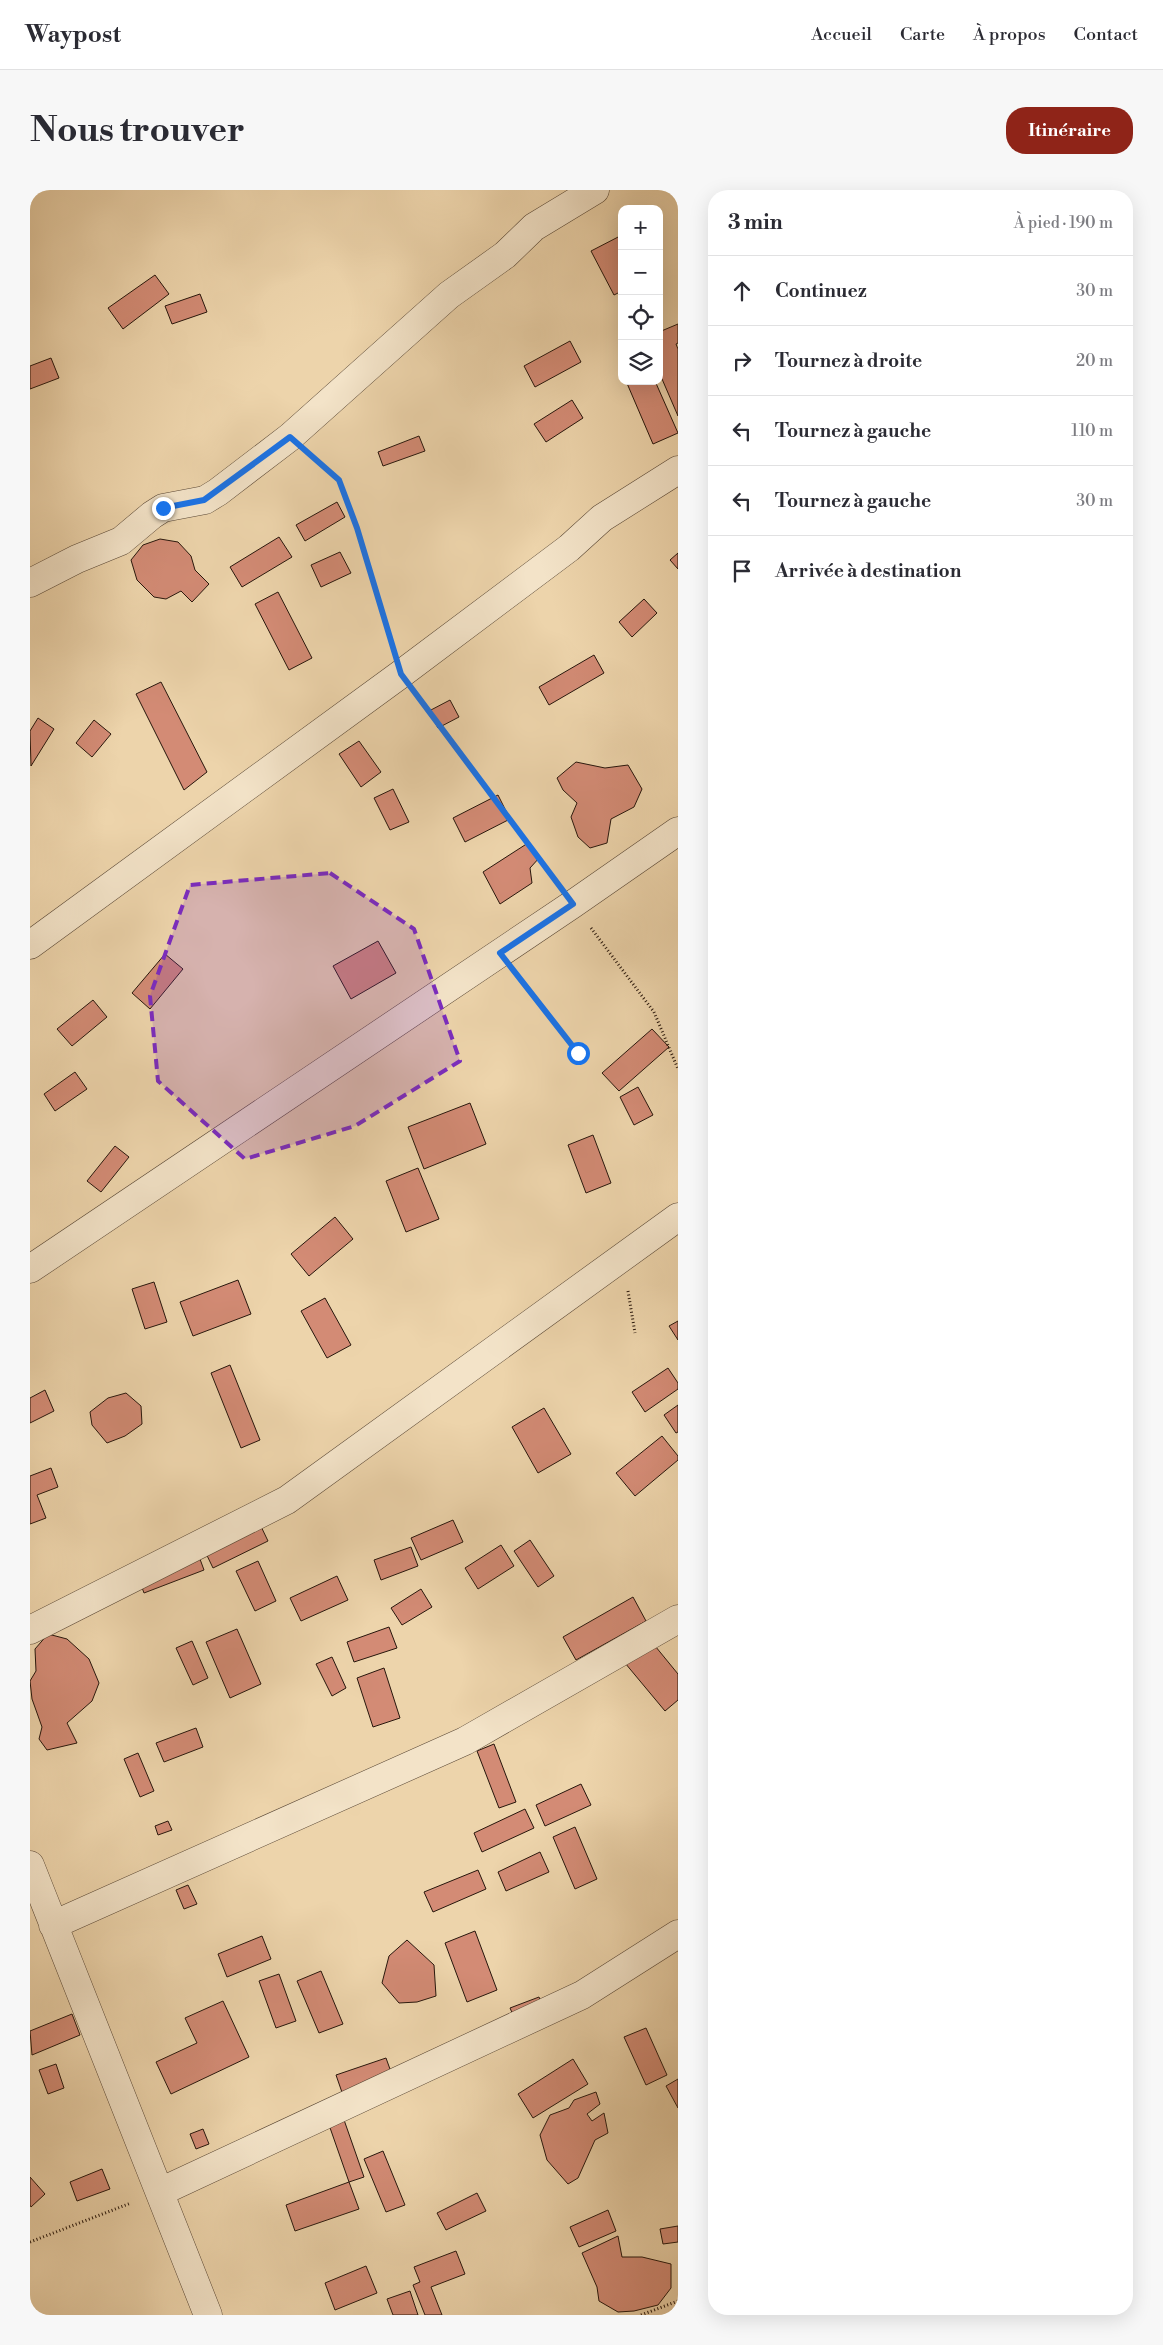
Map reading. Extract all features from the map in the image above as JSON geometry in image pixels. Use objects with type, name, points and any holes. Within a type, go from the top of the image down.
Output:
[{"type":"street","points":[[30,583],[77,559],[120,541],[152,514],[163,508],[204,500],[226,486],[290,437],[449,295],[505,255],[534,227],[595,190]]},
{"type":"street","points":[[30,945],[401,674],[569,548],[602,518],[678,470]]},
{"type":"street","points":[[30,1269],[573,904],[678,831]]},
{"type":"street","points":[[30,1630],[288,1500],[678,1216]]},
{"type":"street","points":[[53,1925],[465,1740],[678,1619]]},
{"type":"street","points":[[30,1865],[208,2315]]},
{"type":"street","points":[[160,2192],[582,1995],[678,1934]]},
{"type":"path","points":[[290,437],[339,480],[357,528],[401,674],[654,1012],[678,1069]]},
{"type":"path","points":[[500,953],[578,1053]]},
{"type":"path","points":[[30,2242],[160,2192]]},
{"type":"path","points":[[641,2315],[678,2301]]},
{"type":"highlighted area","points":[[330,873],[414,929],[460,1061],[355,1126],[245,1159],[158,1081],[150,996],[190,885]]},
{"type":"building","points":[[618,237],[618,293],[614,295],[591,251]]},
{"type":"building","points":[[155,275],[169,294],[123,329],[108,308]]},
{"type":"building","points":[[200,294],[207,312],[172,324],[165,306]]},
{"type":"building","points":[[678,324],[678,343],[676,344],[678,349],[678,416],[663,381],[663,330]]},
{"type":"building","points":[[570,341],[581,362],[535,387],[524,366]]},
{"type":"building","points":[[51,358],[59,378],[30,389],[30,366]]},
{"type":"building","points":[[628,385],[657,385],[678,433],[653,444]]},
{"type":"building","points":[[572,400],[583,418],[546,442],[534,424]]},
{"type":"building","points":[[419,436],[425,451],[383,466],[378,452]]},
{"type":"building","points":[[337,502],[345,517],[305,541],[296,525]]},
{"type":"building","points":[[279,537],[292,557],[242,587],[230,567]]},
{"type":"building","points":[[160,539],[178,542],[191,556],[195,570],[209,584],[192,602],[181,591],[166,599],[154,597],[137,580],[131,560],[143,545]]},
{"type":"building","points":[[340,552],[351,573],[321,587],[311,565]]},
{"type":"building","points":[[678,553],[678,569],[670,560]]},
{"type":"building","points":[[278,592],[312,658],[289,670],[255,604]]},
{"type":"building","points":[[644,599],[657,613],[632,637],[619,622]]},
{"type":"building","points":[[594,655],[604,673],[549,705],[539,687]]},
{"type":"building","points":[[161,682],[207,772],[184,790],[136,694]]},
{"type":"building","points":[[450,700],[459,717],[438,728],[429,711]]},
{"type":"building","points":[[38,718],[54,729],[31,766],[30,731]]},
{"type":"building","points":[[94,720],[111,734],[92,757],[76,743]]},
{"type":"building","points":[[359,741],[381,772],[361,787],[339,754]]},
{"type":"building","points":[[576,762],[605,768],[628,765],[642,789],[634,807],[611,819],[607,843],[590,848],[578,837],[571,817],[577,803],[563,790],[557,778]]},
{"type":"building","points":[[393,789],[409,822],[390,830],[374,798]]},
{"type":"building","points":[[498,795],[510,819],[465,842],[453,818]]},
{"type":"building","points":[[528,843],[540,857],[530,868],[532,883],[500,904],[483,872]]},
{"type":"building","points":[[378,941],[396,973],[351,999],[333,966]]},
{"type":"building","points":[[165,954],[183,969],[150,1009],[132,993]]},
{"type":"building","points":[[93,1000],[107,1017],[72,1046],[57,1029]]},
{"type":"building","points":[[652,1029],[669,1047],[619,1091],[602,1073]]},
{"type":"building","points":[[75,1072],[87,1089],[55,1111],[44,1094]]},
{"type":"building","points":[[638,1087],[653,1115],[634,1125],[620,1097]]},
{"type":"building","points":[[470,1103],[486,1144],[424,1169],[408,1127]]},
{"type":"building","points":[[593,1135],[611,1183],[586,1193],[568,1145]]},
{"type":"building","points":[[115,1146],[129,1157],[101,1192],[87,1181]]},
{"type":"building","points":[[418,1168],[439,1219],[406,1232],[386,1181]]},
{"type":"building","points":[[335,1217],[353,1239],[309,1276],[291,1254]]},
{"type":"building","points":[[238,1280],[251,1314],[193,1336],[180,1302]]},
{"type":"building","points":[[154,1282],[167,1322],[145,1329],[132,1289]]},
{"type":"building","points":[[325,1298],[351,1345],[327,1358],[301,1311]]},
{"type":"building","points":[[678,1321],[678,1340],[669,1326]]},
{"type":"building","points":[[230,1365],[260,1440],[241,1448],[211,1373]]},
{"type":"building","points":[[668,1368],[678,1383],[678,1389],[645,1412],[632,1392]]},
{"type":"building","points":[[45,1390],[54,1411],[30,1423],[30,1398]]},
{"type":"building","points":[[126,1393],[141,1406],[142,1424],[125,1436],[107,1443],[92,1425],[90,1412],[108,1398]]},
{"type":"building","points":[[678,1405],[678,1432],[676,1433],[664,1415]]},
{"type":"building","points":[[544,1408],[571,1454],[538,1473],[512,1427]]},
{"type":"building","points":[[662,1436],[678,1456],[678,1460],[635,1496],[616,1473]]},
{"type":"building","points":[[51,1468],[58,1487],[37,1495],[46,1518],[30,1524],[30,1476]]},
{"type":"building","points":[[256,1516],[268,1541],[213,1568],[201,1543]]},
{"type":"building","points":[[453,1520],[463,1542],[421,1560],[411,1538]]},
{"type":"building","points":[[193,1540],[204,1570],[144,1593],[133,1563]]},
{"type":"building","points":[[530,1540],[554,1576],[538,1587],[514,1551]]},
{"type":"building","points":[[501,1545],[514,1566],[478,1589],[465,1568]]},
{"type":"building","points":[[411,1547],[418,1566],[381,1580],[374,1560]]},
{"type":"building","points":[[258,1561],[276,1601],[255,1611],[236,1571]]},
{"type":"building","points":[[337,1576],[348,1600],[301,1621],[290,1598]]},
{"type":"building","points":[[421,1589],[432,1607],[402,1625],[391,1608]]},
{"type":"building","points":[[633,1597],[646,1621],[576,1660],[563,1637]]},
{"type":"building","points":[[389,1627],[397,1648],[354,1662],[347,1642]]},
{"type":"building","points":[[237,1629],[261,1684],[230,1698],[206,1642]]},
{"type":"building","points":[[48,1634],[67,1639],[89,1659],[99,1683],[92,1701],[67,1723],[77,1743],[47,1750],[39,1739],[42,1727],[32,1699],[30,1681],[36,1671],[35,1649]]},
{"type":"building","points":[[192,1641],[208,1678],[193,1685],[176,1648]]},
{"type":"building","points":[[651,1641],[678,1674],[678,1700],[665,1711],[625,1663]]},
{"type":"building","points":[[332,1657],[346,1688],[332,1696],[316,1664]]},
{"type":"building","points":[[384,1668],[400,1718],[373,1727],[357,1678]]},
{"type":"building","points":[[196,1728],[203,1747],[164,1762],[156,1743]]},
{"type":"building","points":[[494,1744],[516,1802],[499,1808],[477,1751]]},
{"type":"building","points":[[138,1753],[154,1791],[140,1797],[124,1759]]},
{"type":"building","points":[[581,1784],[591,1805],[545,1826],[536,1805]]},
{"type":"building","points":[[525,1809],[534,1828],[482,1852],[474,1833]]},
{"type":"building","points":[[168,1821],[172,1830],[158,1835],[155,1826]]},
{"type":"building","points":[[575,1827],[597,1879],[575,1889],[553,1837]]},
{"type":"building","points":[[540,1852],[549,1872],[506,1891],[498,1872]]},
{"type":"building","points":[[478,1870],[486,1889],[433,1912],[424,1892]]},
{"type":"building","points":[[188,1885],[197,1904],[184,1909],[176,1890]]},
{"type":"building","points":[[475,1931],[497,1990],[467,2002],[445,1943]]},
{"type":"building","points":[[262,1936],[271,1959],[227,1977],[218,1954]]},
{"type":"building","points":[[407,1940],[434,1965],[436,1996],[417,2002],[399,2003],[382,1983],[389,1956]]},
{"type":"building","points":[[321,1971],[343,2024],[319,2033],[297,1981]]},
{"type":"building","points":[[279,1974],[296,2021],[276,2028],[259,1981]]},
{"type":"building","points":[[539,1997],[545,2013],[517,2024],[510,2008]]},
{"type":"building","points":[[223,2001],[249,2057],[171,2094],[156,2062],[197,2043],[185,2018]]},
{"type":"building","points":[[72,2014],[80,2035],[32,2055],[30,2031]]},
{"type":"building","points":[[646,2028],[667,2075],[646,2085],[624,2037]]},
{"type":"building","points":[[386,2058],[395,2083],[345,2101],[336,2075]]},
{"type":"building","points":[[573,2059],[588,2084],[533,2118],[518,2094]]},
{"type":"building","points":[[56,2064],[64,2088],[48,2094],[39,2070]]},
{"type":"building","points":[[678,2079],[678,2108],[666,2086]]},
{"type":"building","points":[[596,2092],[600,2104],[587,2114],[592,2121],[604,2113],[608,2133],[595,2140],[578,2178],[568,2184],[547,2160],[540,2135],[550,2115],[569,2108],[574,2100]]},
{"type":"building","points":[[343,2117],[364,2177],[349,2182],[328,2122]]},
{"type":"building","points":[[203,2129],[209,2144],[196,2149],[190,2134]]},
{"type":"building","points":[[383,2151],[405,2205],[386,2212],[364,2159]]},
{"type":"building","points":[[102,2169],[110,2189],[77,2201],[70,2182]]},
{"type":"building","points":[[30,2177],[45,2194],[31,2207],[30,2205]]},
{"type":"building","points":[[349,2182],[359,2209],[295,2231],[286,2205]]},
{"type":"building","points":[[477,2193],[486,2211],[446,2230],[437,2213]]},
{"type":"building","points":[[608,2210],[616,2231],[579,2247],[570,2227]]},
{"type":"building","points":[[678,2226],[678,2242],[663,2244],[660,2229]]},
{"type":"building","points":[[618,2236],[622,2257],[642,2257],[671,2264],[671,2288],[658,2305],[634,2311],[618,2312],[599,2301],[597,2287],[582,2253]]},
{"type":"building","points":[[456,2251],[465,2274],[431,2287],[442,2315],[425,2315],[413,2285],[420,2282],[414,2267]]},
{"type":"building","points":[[366,2266],[377,2293],[335,2310],[325,2283]]},
{"type":"building","points":[[410,2291],[418,2315],[393,2315],[387,2299]]},
{"type":"route","points":[[163,508],[204,500],[218,492],[290,437],[339,480],[357,528],[401,674],[573,904],[500,953],[578,1053]]}]
